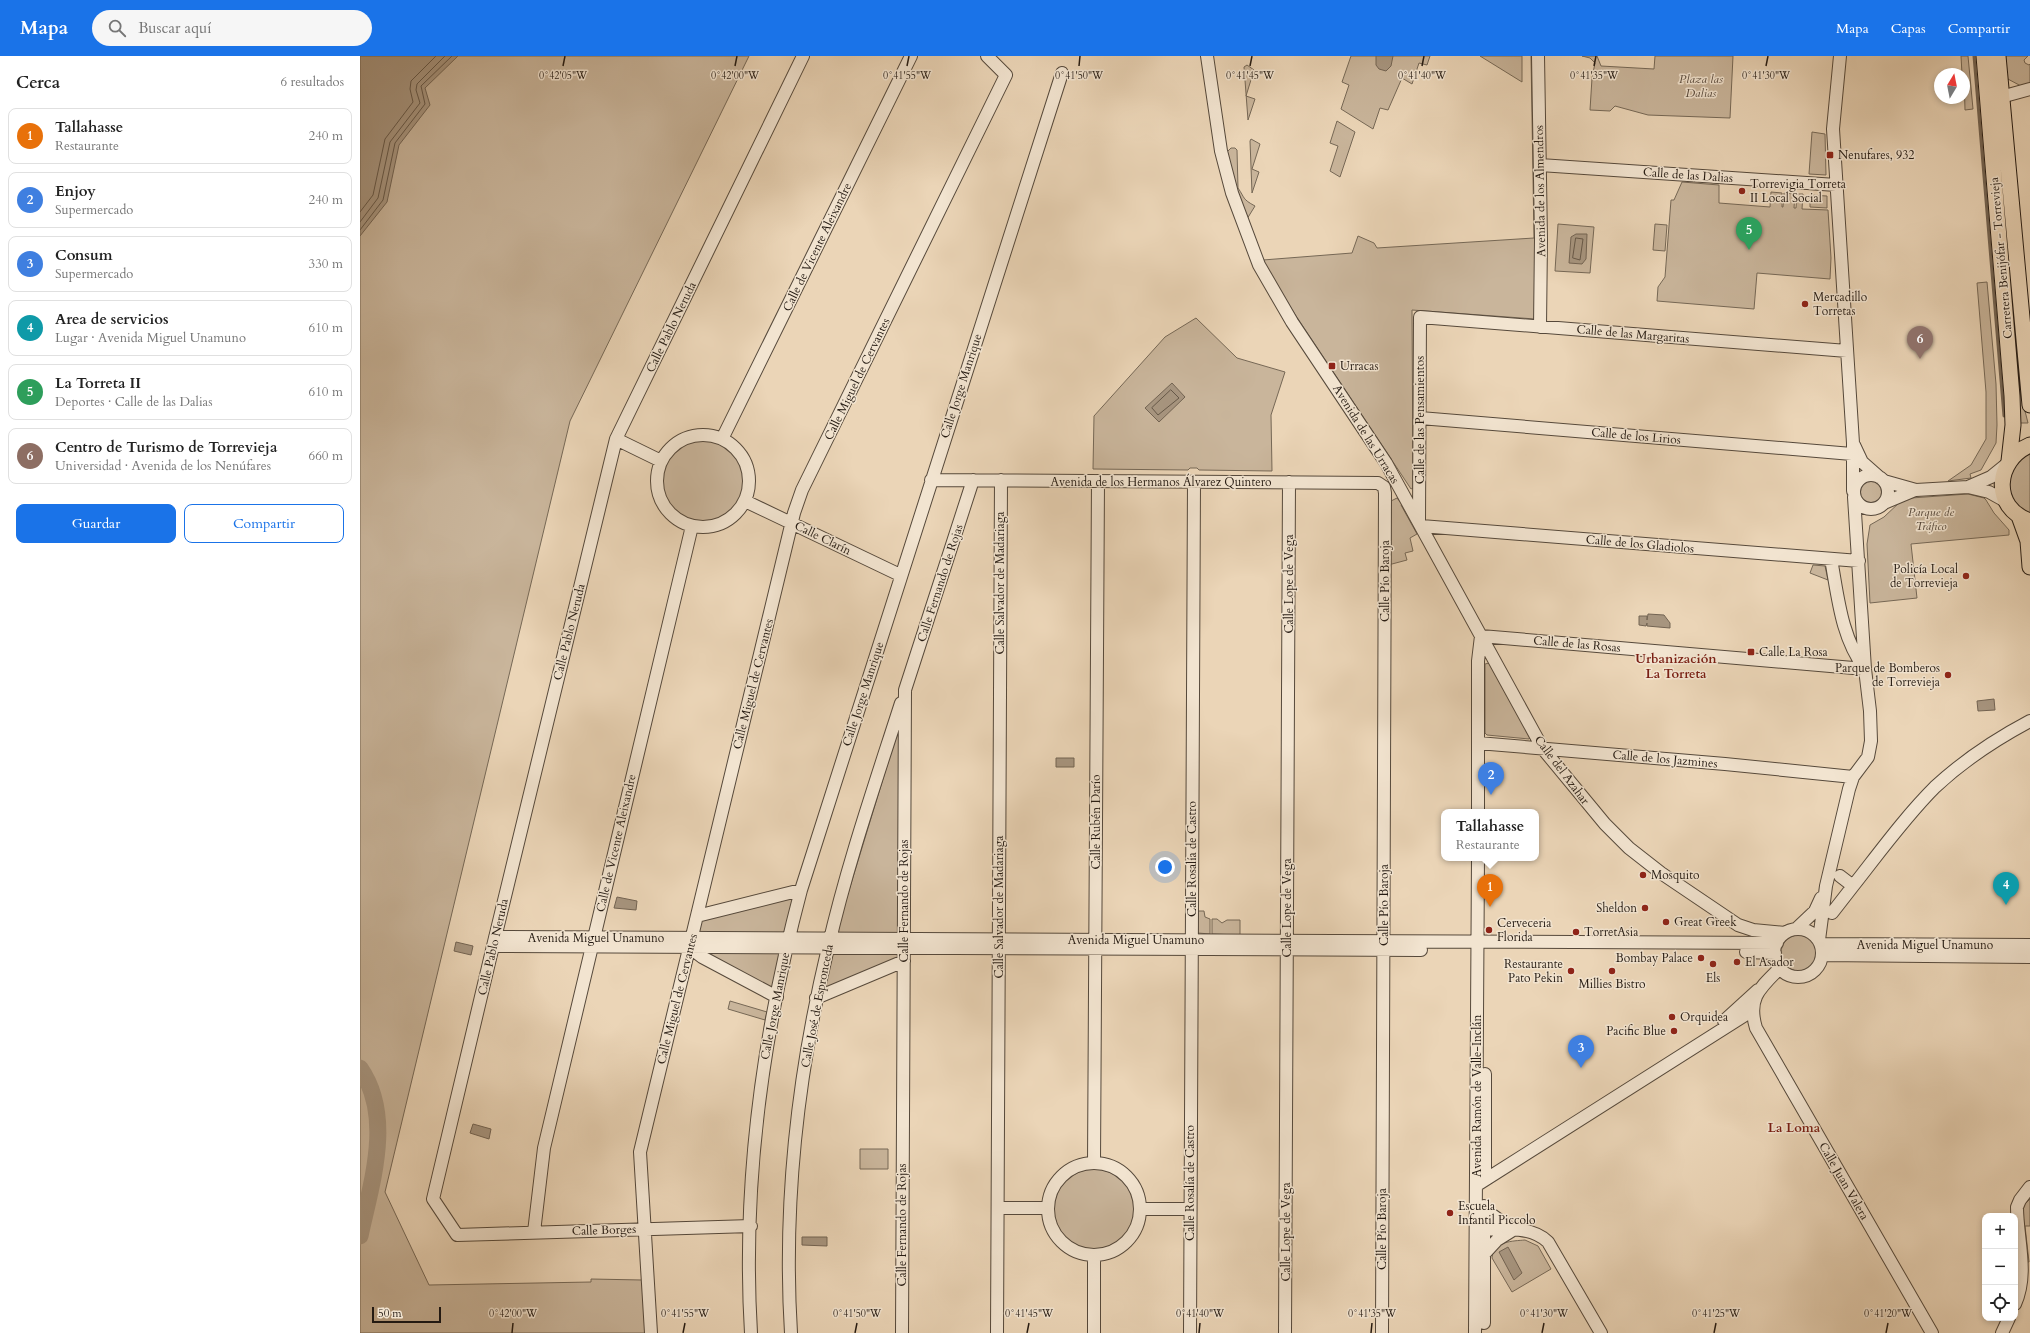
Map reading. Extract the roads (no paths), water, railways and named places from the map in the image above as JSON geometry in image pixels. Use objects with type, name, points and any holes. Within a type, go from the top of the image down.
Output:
[{"type":"main road","name":"Carretera Benijófar - Torrevieja","points":[[1984,56],[2012,388],[2013,426],[2008,462],[2002,486],[2006,502]]},
{"type":"main road","name":"Carretera Benijófar - Torrevieja","points":[[1998,56],[2030,405]]},
{"type":"main road","points":[[2008,462],[2015,454],[2030,445]]},
{"type":"main road","points":[[2006,502],[2025,518],[2030,567]]},
{"type":"street","name":"Calle Pablo Neruda","points":[[457,1235],[433,1199],[616,439],[803,56]]},
{"type":"street","name":"Calle de Vicente Aleixandre","points":[[722,439],[911,56]]},
{"type":"street","name":"Calle Miguel de Cervantes","points":[[651,1333],[640,1152],[792,523],[802,490],[1006,75],[987,56]]},
{"type":"street","name":"Avenida de las Urracas","points":[[1207,56],[1221,151],[1232,193],[1259,265],[1285,310],[1343,396],[1401,490],[1420,525]]},
{"type":"street","name":"Avenida de los Almendros","points":[[1538,56],[1541,239],[1540,327]]},
{"type":"street","points":[[1826,886],[1815,911],[1779,943],[1780,968],[1792,976],[1804,976],[1816,969],[1820,964],[1820,946],[1826,886],[1853,777],[1868,757],[1871,746],[1870,711],[1865,669],[1854,494],[1853,449],[1833,129],[1840,56]]},
{"type":"street","name":"Calle Jorge Manrique","points":[[752,1333],[751,1226],[762,1077],[787,943],[801,890],[900,575],[1062,73]]},
{"type":"street","points":[[2001,97],[2030,89]]},
{"type":"street","name":"Calle de las Dalias","points":[[1540,165],[1836,185]]},
{"type":"street","name":"Calle de las Margaritas","points":[[1420,317],[1847,351]]},
{"type":"street","name":"Calle de las Pensamientos","points":[[1420,317],[1420,525]]},
{"type":"street","name":"Calle de los Lirios","points":[[1420,418],[1853,449]]},
{"type":"street","points":[[703,435],[722,439],[739,452],[748,470],[749,490],[745,501],[735,515],[723,523],[710,527],[692,526],[675,518],[663,504],[657,487],[657,478],[661,461],[674,445],[683,439],[703,435]]},
{"type":"street","points":[[616,439],[661,461]]},
{"type":"street","points":[[1853,449],[1862,462],[1882,479],[1887,486],[1888,495],[1865,519],[1858,546]]},
{"type":"street","points":[[1916,490],[1870,475],[1865,476],[1857,482],[1854,494],[1856,502],[1864,508],[1879,506],[1916,490],[1968,486],[1991,477],[2008,462]]},
{"type":"street","name":"Avenida de los Hermanos Álvarez Quintero","points":[[931,480],[1378,483],[1384,487],[1386,493]]},
{"type":"street","name":"Calle Fernando de Rojas","points":[[902,1333],[905,690],[973,480]]},
{"type":"street","name":"Calle Salvador de Madariaga","points":[[997,1333],[1001,480]]},
{"type":"street","name":"Calle Rubén Darío","points":[[1094,1163],[1098,481]]},
{"type":"street","name":"Calle Rosalía de Castro","points":[[1190,1333],[1194,482]]},
{"type":"street","name":"Calle Lope de Vega","points":[[1285,1333],[1289,482]]},
{"type":"street","points":[[1968,486],[1989,492],[2006,502]]},
{"type":"street","points":[[1386,493],[1401,490]]},
{"type":"street","name":"Calle Pío Baroja","points":[[1382,1333],[1386,493]]},
{"type":"street","name":"Calle Clarín","points":[[745,501],[900,575]]},
{"type":"street","name":"Calle de los Gladiolos","points":[[1420,525],[1859,561]]},
{"type":"street","name":"Calle del Azahar","points":[[1420,525],[1543,749],[1605,824],[1629,848],[1661,873],[1738,925],[1753,930],[1779,943]]},
{"type":"street","name":"Calle de Vicente Aleixandre","points":[[534,1232],[544,1148],[692,526]]},
{"type":"street","points":[[1830,559],[1846,634],[1853,652],[1865,669]]},
{"type":"street","points":[[1478,809],[1478,652],[1480,636]]},
{"type":"street","name":"Calle de las Rosas","points":[[1480,636],[1865,669]]},
{"type":"street","name":"Calle José de Espronceda","points":[[791,1333],[789,1250],[791,1191],[802,1082],[816,998],[846,878],[905,690]]},
{"type":"street","points":[[1832,913],[1922,801],[1935,787],[1988,746],[2030,721]]},
{"type":"street","name":"Calle de los Jazmines","points":[[1478,743],[1680,760],[1853,777]]},
{"type":"street","name":"Avenida Ramón de Valle-Inclán","points":[[1475,1333],[1481,1229],[1480,948],[1478,861]]},
{"type":"street","points":[[1840,876],[1853,886]]},
{"type":"street","points":[[697,916],[801,890]]},
{"type":"street","points":[[1796,929],[1809,932],[1820,946]]},
{"type":"street","name":"Avenida Miguel Unamuno","points":[[494,941],[1384,946],[1480,948],[1779,943]]},
{"type":"street","points":[[690,943],[702,957],[776,997]]},
{"type":"street","name":"Avenida Miguel Unamuno","points":[[1820,946],[2030,945]]},
{"type":"street","name":"Avenida Miguel Unamuno","points":[[1820,946],[2030,957]]},
{"type":"street","points":[[816,998],[904,961]]},
{"type":"street","name":"Calle Juan Valera","points":[[1780,968],[1759,989],[1753,1010],[1756,1028],[1932,1333]]},
{"type":"street","points":[[1692,1047],[1717,1028],[1759,989]]},
{"type":"street","points":[[1481,1183],[1692,1047],[1753,1010]]},
{"type":"street","points":[[1094,1163],[1104,1164],[1123,1173],[1136,1189],[1140,1209],[1137,1226],[1127,1241],[1112,1251],[1094,1255],[1084,1254],[1065,1245],[1052,1228],[1048,1208],[1053,1188],[1065,1173],[1084,1164],[1094,1163]]},
{"type":"street","name":"Avenida Ramón de Valle-Inclán","points":[[1481,1183],[1484,1209],[1481,1229],[1485,1253],[1484,1333]]},
{"type":"street","points":[[2018,1297],[2021,1290],[2022,1276],[2017,1207],[2028,1192]]},
{"type":"street","points":[[998,1208],[1048,1208]]},
{"type":"street","points":[[1140,1209],[1190,1209]]},
{"type":"street","points":[[1484,1209],[1513,1230]]},
{"type":"street","name":"Calle Borges","points":[[457,1235],[751,1226]]},
{"type":"street","points":[[1481,1229],[1533,1232],[1548,1242],[1602,1333]]},
{"type":"street","points":[[1485,1253],[1497,1240],[1513,1230]]},
{"type":"street","points":[[1094,1255],[1094,1333]]},
{"type":"street","points":[[2002,1333],[2008,1321]]},
{"type":"water","points":[[360,56],[458,56],[425,88],[430,105],[399,145],[387,202],[360,236]]},
{"type":"water","points":[[1376,56],[1393,56],[1391,66],[1386,71],[1379,69],[1376,65]]},
{"type":"water","points":[[1576,234],[1587,234],[1586,259],[1582,264],[1569,263],[1571,237]]},
{"type":"water","points":[[1172,383],[1185,397],[1159,422],[1145,408]]},
{"type":"water","points":[[1648,614],[1664,615],[1670,623],[1670,628],[1647,626],[1647,623],[1646,626],[1639,625],[1639,616],[1647,616],[1647,620]]},
{"type":"water","points":[[1994,699],[1995,710],[1978,711],[1977,701]]},
{"type":"water","points":[[1056,758],[1074,758],[1074,767],[1056,767]]},
{"type":"water","points":[[617,897],[637,901],[636,910],[614,908]]},
{"type":"water","points":[[456,942],[473,946],[471,955],[454,951]]},
{"type":"water","points":[[473,1124],[491,1129],[489,1139],[470,1133]]},
{"type":"water","points":[[802,1237],[827,1237],[827,1246],[802,1245]]},
{"type":"water","points":[[1508,1247],[1522,1273],[1514,1280],[1499,1252]]},
{"type":"waterway","points":[[1974,56],[2004,416]]},
{"type":"waterway","points":[[360,1068],[370,1087],[376,1108],[378,1129],[374,1173],[360,1236]]},
{"type":"place","name":"Nenufares, 932","points":[[1830,155]]},
{"type":"place","name":"Torrevigia Torreta II Local Social","points":[[1742,191]]},
{"type":"place","name":"La Torreta II","points":[[1749,250]]},
{"type":"place","name":"Mercadillo Torretas","points":[[1805,304]]},
{"type":"place","name":"Centro de Turismo de Torrevieja","points":[[1920,359]]},
{"type":"place","name":"Urracas","points":[[1332,366]]},
{"type":"place","name":"Policía Local de Torrevieja","points":[[1966,576]]},
{"type":"place","name":"Calle La Rosa","points":[[1751,652]]},
{"type":"place","name":"Parque de Bomberos de Torrevieja","points":[[1948,675]]},
{"type":"place","name":"Enjoy","points":[[1491,795]]},
{"type":"place","name":"Mosquito","points":[[1643,875]]},
{"type":"place","name":"Area de servicios","points":[[2006,905]]},
{"type":"place","name":"Tallahasse","points":[[1490,907]]},
{"type":"place","name":"Sheldon","points":[[1645,908]]},
{"type":"place","name":"Great Greek","points":[[1666,922]]},
{"type":"place","name":"Cerveceria Florida","points":[[1489,930]]},
{"type":"place","name":"TorretAsia","points":[[1576,932]]},
{"type":"place","name":"Bombay Palace","points":[[1701,958]]},
{"type":"place","name":"El Asador","points":[[1737,962]]},
{"type":"place","name":"Els","points":[[1713,964]]},
{"type":"place","name":"Restaurante Pato Pekin","points":[[1571,971]]},
{"type":"place","name":"Millies Bistro","points":[[1612,971]]},
{"type":"place","name":"Orquidea","points":[[1672,1017]]},
{"type":"place","name":"Pacific Blue","points":[[1674,1031]]},
{"type":"place","name":"Consum","points":[[1581,1068]]},
{"type":"place","name":"Escuela Infantil Piccolo","points":[[1450,1213]]},
{"type":"district","name":"Urbanización La Torreta","points":[[1676,666]]},
{"type":"district","name":"La Loma","points":[[1794,1128]]},
{"type":"park label","name":"Plaza las Dalias","points":[[1701,86]]},
{"type":"park label","name":"Parque de Tráfico","points":[[1931,519]]}]
